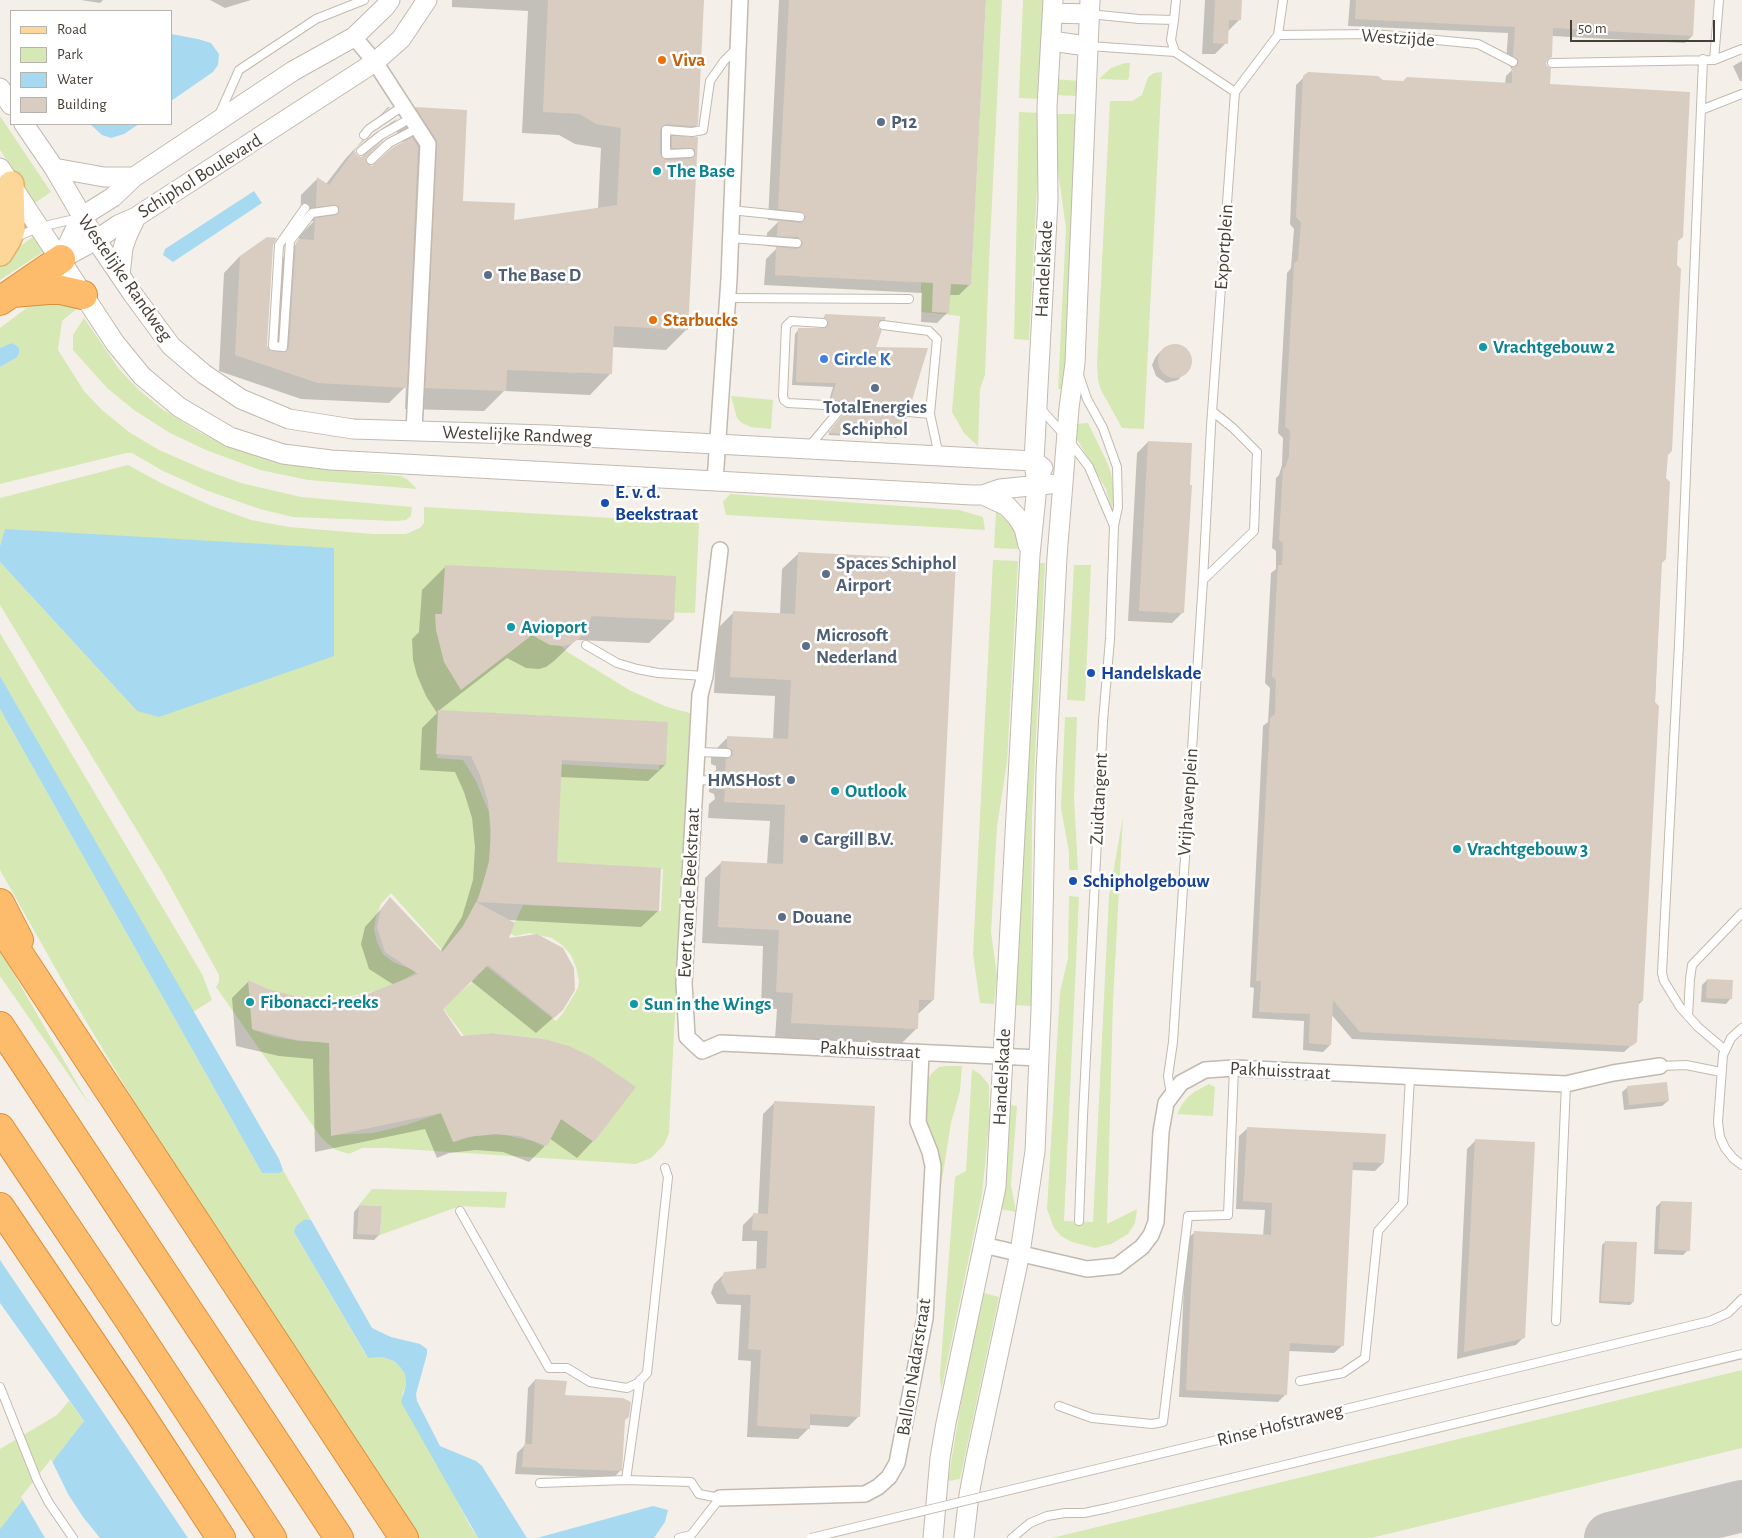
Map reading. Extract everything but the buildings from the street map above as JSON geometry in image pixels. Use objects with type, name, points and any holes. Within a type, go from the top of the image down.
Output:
[{"type":"highway","points":[[5,297],[61,259]]},
{"type":"highway","points":[[5,297],[48,290],[61,290],[83,295]]},
{"type":"highway","points":[[0,902],[46,994]]},
{"type":"highway","points":[[0,925],[404,1538]]},
{"type":"highway","points":[[0,1026],[339,1538]]},
{"type":"highway","points":[[0,1128],[272,1538]]},
{"type":"highway","points":[[3,1214],[138,1411],[221,1538]]},
{"type":"main road","points":[[3,245],[12,230],[6,176]]},
{"type":"street","name":"Schiphol Boulevard","points":[[82,217],[113,197],[134,177],[292,71],[354,37],[386,8],[390,0]]},
{"type":"street","name":"Schiphol Boulevard","points":[[61,259],[96,240],[118,225],[136,218],[375,62],[401,39],[427,0]]},
{"type":"street","points":[[715,481],[728,298],[730,210],[740,0]]},
{"type":"street","name":"Handelskade","points":[[933,1538],[940,1458],[946,1423],[996,1187],[1030,555],[1037,486],[1034,461],[1048,200],[1047,107],[1053,6],[1090,7],[1075,363],[1057,557],[1046,772],[1040,1058],[1035,1150],[1020,1253],[970,1486],[964,1538]]},
{"type":"street","points":[[354,37],[375,62],[428,144],[414,431]]},
{"type":"street","points":[[1051,42],[1088,46]]},
{"type":"street","points":[[0,88],[10,103]]},
{"type":"street","name":"Westelijke Randweg","points":[[25,125],[54,168],[96,240],[171,346],[204,374],[241,399],[289,419],[353,429],[547,435],[1034,461]]},
{"type":"street","points":[[54,168],[104,178],[134,177]]},
{"type":"street","name":"Westelijke Randweg","points":[[6,176],[115,343],[142,376],[179,407],[230,437],[283,454],[331,460],[983,495],[1007,506],[1017,517],[1024,528],[1030,555]]},
{"type":"street","points":[[61,259],[82,217]]},
{"type":"street","points":[[120,275],[123,248],[136,218]]},
{"type":"street","points":[[1034,461],[1063,482]]},
{"type":"street","name":"Westelijke Randweg","points":[[983,495],[1000,489],[1063,482]]},
{"type":"street","name":"Evert van de Beekstraat","points":[[702,1051],[687,1037],[684,983],[700,695],[705,676],[720,550]]},
{"type":"street","name":"Pakhuisstraat","points":[[702,1051],[722,1043],[1040,1058]]},
{"type":"street","name":"Ballon Nadarstraat","points":[[720,1498],[865,1494],[878,1487],[889,1477],[897,1463],[925,1318],[933,1166],[918,1122],[920,1052]]},
{"type":"street","name":"Pakhuisstraat","points":[[983,1245],[1087,1269],[1103,1269],[1117,1266],[1142,1248],[1151,1235],[1156,1222],[1162,1117],[1166,1102],[1181,1083],[1205,1070],[1234,1068],[1559,1084],[1660,1066]]},
{"type":"lane","points":[[216,123],[239,70],[316,19],[364,0]]},
{"type":"lane","points":[[1175,52],[1171,40],[1176,0]]},
{"type":"lane","points":[[1088,46],[1175,52],[1235,92],[1278,35],[1283,0]]},
{"type":"lane","points":[[1714,60],[1719,0]]},
{"type":"lane","points":[[1090,7],[1139,19],[1174,20]]},
{"type":"lane","name":"Westzijde","points":[[1278,35],[1375,34],[1478,44],[1513,62]]},
{"type":"lane","points":[[690,153],[666,154],[666,130],[692,132],[703,130],[710,81],[724,61],[737,48]]},
{"type":"lane","points":[[1552,63],[1714,60],[1742,49]]},
{"type":"lane","points":[[1703,59],[1679,644],[1662,973],[1664,981],[1680,1007],[1725,1050]]},
{"type":"lane","name":"Exportplein","points":[[1207,508],[1212,410],[1235,92]]},
{"type":"lane","points":[[1701,110],[1742,94]]},
{"type":"lane","points":[[364,135],[369,129],[411,117]]},
{"type":"lane","points":[[361,151],[381,134],[411,117]]},
{"type":"lane","points":[[371,160],[389,143],[411,117]]},
{"type":"lane","points":[[305,208],[279,245],[274,346],[283,347],[290,241],[312,213],[334,210]]},
{"type":"lane","points":[[730,210],[800,217]]},
{"type":"lane","points":[[3,245],[40,228],[82,217]]},
{"type":"lane","points":[[730,238],[797,243]]},
{"type":"lane","points":[[728,298],[909,299]]},
{"type":"lane","points":[[823,323],[791,321],[786,326],[784,400],[788,403],[930,414]]},
{"type":"lane","points":[[884,325],[929,331],[937,339],[930,414],[939,456]]},
{"type":"lane","name":"Zuidtangent","points":[[1075,363],[1087,399],[1103,428],[1117,467],[1118,507],[1114,526],[1110,639],[1103,721],[1083,1116],[1080,1221]]},
{"type":"lane","name":"Zuidtangent","points":[[1037,405],[1067,438],[1089,467],[1114,526]]},
{"type":"lane","points":[[806,450],[843,406]]},
{"type":"lane","points":[[1203,580],[1247,540],[1254,531],[1257,452],[1212,410]]},
{"type":"lane","name":"Vrijhavenplein","points":[[1171,1095],[1168,1076],[1173,1042],[1207,508]]},
{"type":"lane","points":[[586,645],[617,663],[637,669],[658,673],[705,676]]},
{"type":"lane","points":[[697,752],[726,753]]},
{"type":"lane","points":[[695,780],[725,781]]},
{"type":"lane","points":[[1688,1016],[1692,965],[1742,913]]},
{"type":"lane","points":[[1742,1028],[1731,1038],[1725,1050],[1721,1072],[1718,1122],[1720,1137],[1729,1154],[1742,1165]]},
{"type":"lane","name":"Pakhuisstraat","points":[[1660,1066],[1686,1065],[1721,1072]]},
{"type":"lane","points":[[1059,1406],[1092,1418],[1152,1424],[1163,1422],[1188,1216],[1228,1215],[1234,1068]]},
{"type":"lane","points":[[1300,1381],[1343,1373],[1365,1358],[1378,1231],[1403,1203],[1410,1077]]},
{"type":"lane","points":[[1556,1321],[1559,1084]]},
{"type":"lane","points":[[460,1211],[549,1368],[568,1368],[590,1382],[627,1388],[647,1373],[668,1177],[665,1168]]},
{"type":"lane","name":"Rinse Hofstraweg","points":[[811,1538],[1710,1321],[1728,1312],[1742,1299]]},
{"type":"lane","points":[[1012,1538],[1030,1523],[1047,1516],[1108,1508],[1742,1354]]},
{"type":"lane","points":[[626,1480],[640,1380]]},
{"type":"lane","points":[[0,1387],[37,1480],[49,1503],[72,1538]]},
{"type":"lane","points":[[540,1483],[669,1480],[691,1482],[699,1494],[720,1498],[691,1535],[679,1538]]},
{"type":"green space","points":[[986,0],[1002,0],[985,375],[980,389],[978,446],[964,433],[952,412],[960,316],[921,312],[921,280],[971,282]]},
{"type":"green space","points":[[1023,0],[1046,0],[1042,99],[1019,98]]},
{"type":"green space","points":[[1130,63],[1129,78],[1127,80],[1099,79],[1111,68]]},
{"type":"green space","points":[[1162,72],[1144,429],[1122,428],[1101,390],[1098,380],[1097,363],[1110,101],[1132,101],[1142,95],[1148,77],[1154,73]]},
{"type":"green space","points":[[1053,79],[1080,81],[1080,96],[1052,95]]},
{"type":"green space","points":[[1019,112],[1041,113],[1029,340],[1014,339]]},
{"type":"green space","points":[[1052,114],[1078,114],[1064,389],[1058,389],[1066,228],[1051,123]]},
{"type":"green space","points":[[0,116],[51,192],[35,203],[0,150]]},
{"type":"green space","points":[[33,237],[43,252],[0,280],[0,260]]},
{"type":"green space","points":[[41,301],[79,307],[62,321],[58,350],[84,391],[102,410],[129,432],[159,450],[241,483],[301,497],[412,507],[411,516],[406,520],[396,521],[293,517],[260,509],[208,491],[163,471],[132,453],[0,484],[0,367],[16,358],[19,354],[19,349],[11,343],[0,348],[0,328],[28,307]]},
{"type":"green space","points":[[84,318],[119,369],[140,391],[162,409],[199,432],[228,446],[285,463],[322,469],[401,476],[417,489],[308,480],[260,470],[206,450],[170,433],[134,410],[107,388],[73,350],[73,335]]},
{"type":"green space","points":[[731,396],[773,400],[771,429],[751,427],[742,423],[737,418]]},
{"type":"green space","points":[[1088,423],[1111,473],[1114,488],[1112,513],[1106,489],[1074,434],[1075,424]]},
{"type":"green space","points":[[128,465],[161,483],[212,506],[251,520],[289,527],[373,534],[406,534],[420,528],[424,523],[424,507],[699,523],[695,613],[582,610],[549,636],[569,653],[631,691],[667,707],[690,713],[669,1133],[664,1145],[651,1158],[636,1164],[387,1148],[362,1148],[349,1154],[336,1150],[328,1144],[320,1136],[216,987],[219,982],[219,975],[164,875],[0,605],[0,562],[137,711],[6,529],[0,546],[0,498]],"holes":[[[439,725],[661,736],[659,770],[541,763],[536,863],[663,869],[661,911],[523,905],[510,933],[515,936],[530,933],[552,938],[571,955],[576,967],[579,981],[578,988],[563,1013],[556,1021],[486,966],[470,984],[442,1007],[464,1036],[493,1033],[544,1039],[633,1090],[594,1142],[561,1119],[545,1147],[532,1141],[501,1134],[474,1136],[454,1142],[441,1113],[406,1125],[373,1133],[331,1135],[329,1064],[358,1062],[339,1043],[299,1041],[275,1037],[253,1030],[249,982],[280,994],[326,1000],[381,990],[423,968],[411,969],[393,962],[383,954],[377,942],[374,929],[376,917],[381,904],[391,893],[443,951],[467,921],[481,892],[489,860],[491,847],[489,812],[475,779],[463,760],[437,758]]]},
{"type":"green space","points":[[730,494],[959,510],[983,517],[985,530],[726,515],[723,502]]},
{"type":"green space","points":[[996,511],[1012,528],[1016,535],[1018,549],[994,548]]},
{"type":"green space","points":[[993,560],[1018,561],[1007,762],[997,827],[991,932],[997,976],[994,1004],[980,1003],[973,954]]},
{"type":"green space","points":[[1039,563],[1045,563],[1032,816],[1031,1006],[1015,1005]]},
{"type":"green space","points":[[1074,565],[1091,565],[1085,701],[1067,700]]},
{"type":"green space","points":[[0,633],[202,974],[212,1000],[193,1012],[0,676]]},
{"type":"green space","points":[[0,709],[262,1173],[280,1173],[283,1170],[311,1220],[305,1219],[294,1232],[367,1357],[382,1357],[394,1361],[405,1374],[406,1385],[402,1394],[478,1538],[419,1538],[159,1143],[71,996],[0,870]]},
{"type":"green space","points":[[1065,717],[1077,717],[1074,798],[1078,870],[1069,870],[1069,852],[1061,808]]},
{"type":"green space","points":[[1123,817],[1113,1001],[1107,1224],[1137,1209],[1135,1223],[1128,1234],[1111,1244],[1095,1248],[1072,1242],[1061,1236],[1054,1228],[1047,1209],[1060,992],[1068,958],[1069,896],[1079,897],[1064,1221],[1093,1222],[1109,896]]},
{"type":"green space","points":[[0,950],[89,1104],[0,976]]},
{"type":"green space","points":[[962,1066],[960,1091],[951,1123],[940,1192],[940,1162],[927,1126],[927,1082],[931,1074],[939,1067]]},
{"type":"green space","points":[[972,1069],[980,1074],[989,1085],[989,1125],[982,1195],[941,1391],[940,1374],[955,1177],[966,1171]]},
{"type":"green space","points":[[1209,1084],[1215,1087],[1213,1116],[1177,1114],[1187,1098]]},
{"type":"green space","points":[[1010,1105],[1017,1106],[1011,1185],[1016,1212],[1000,1209],[1008,1151]]},
{"type":"green space","points":[[372,1189],[507,1192],[505,1208],[460,1206],[380,1235],[382,1206],[359,1205]]},
{"type":"green space","points":[[984,1293],[999,1297],[960,1479],[948,1481],[962,1397]]},
{"type":"green space","points":[[1742,1370],[1742,1448],[1371,1538],[1052,1538]]},
{"type":"green space","points":[[69,1401],[84,1421],[0,1529],[0,1449],[57,1415]]},
{"type":"water","points":[[172,34],[211,43],[219,54],[218,65],[213,72],[172,100]]},
{"type":"water","points":[[91,125],[138,125],[124,134],[111,138],[102,135]]},
{"type":"water","points":[[254,191],[262,203],[173,262],[163,255],[165,249]]},
{"type":"water","points":[[11,343],[19,348],[19,354],[16,358],[0,367],[0,348]]},
{"type":"water","points":[[5,529],[334,548],[334,656],[159,717],[137,711],[0,562],[0,546]]},
{"type":"water","points":[[0,676],[279,1159],[283,1170],[280,1173],[262,1173],[0,709]]},
{"type":"water","points":[[305,1219],[311,1220],[372,1328],[391,1337],[420,1344],[427,1349],[416,1394],[417,1401],[440,1446],[476,1461],[482,1466],[527,1538],[478,1538],[401,1402],[406,1385],[405,1374],[394,1361],[382,1357],[368,1358],[294,1232],[296,1226]]},
{"type":"water","points":[[0,1260],[188,1538],[0,1538],[0,1529],[84,1421],[0,1303]]},
{"type":"water","points":[[653,1506],[668,1510],[665,1522],[654,1538],[537,1538]]},
{"type":"pier","points":[[51,1459],[68,1494],[100,1538],[45,1538],[21,1497]]},
{"type":"taxiway","points":[[1610,1538],[1742,1506]]},
{"type":"place","name":"Viva","points":[[662,60]]},
{"type":"place","name":"P12","points":[[881,122]]},
{"type":"place","name":"The Base","points":[[657,171]]},
{"type":"place","name":"The Base D","points":[[488,275]]},
{"type":"place","name":"Starbucks","points":[[653,320]]},
{"type":"place","name":"Vrachtgebouw 2","points":[[1483,347]]},
{"type":"place","name":"Circle K","points":[[824,359]]},
{"type":"place","name":"TotalEnergies Schiphol","points":[[875,388]]},
{"type":"place","name":"E. v. d. Beekstraat","points":[[605,503]]},
{"type":"place","name":"Spaces Schiphol Airport","points":[[826,574]]},
{"type":"place","name":"Avioport","points":[[511,627]]},
{"type":"place","name":"Microsoft Nederland","points":[[806,646]]},
{"type":"place","name":"Handelskade","points":[[1091,673]]},
{"type":"place","name":"HMSHost","points":[[791,780]]},
{"type":"place","name":"Outlook","points":[[835,791]]},
{"type":"place","name":"Cargill B.V.","points":[[804,839]]},
{"type":"place","name":"Vrachtgebouw 3","points":[[1457,849]]},
{"type":"place","name":"Schipholgebouw","points":[[1073,881]]},
{"type":"place","name":"Douane","points":[[782,917]]},
{"type":"place","name":"Fibonacci-reeks","points":[[250,1002]]},
{"type":"place","name":"Sun in the Wings","points":[[634,1004]]}]
